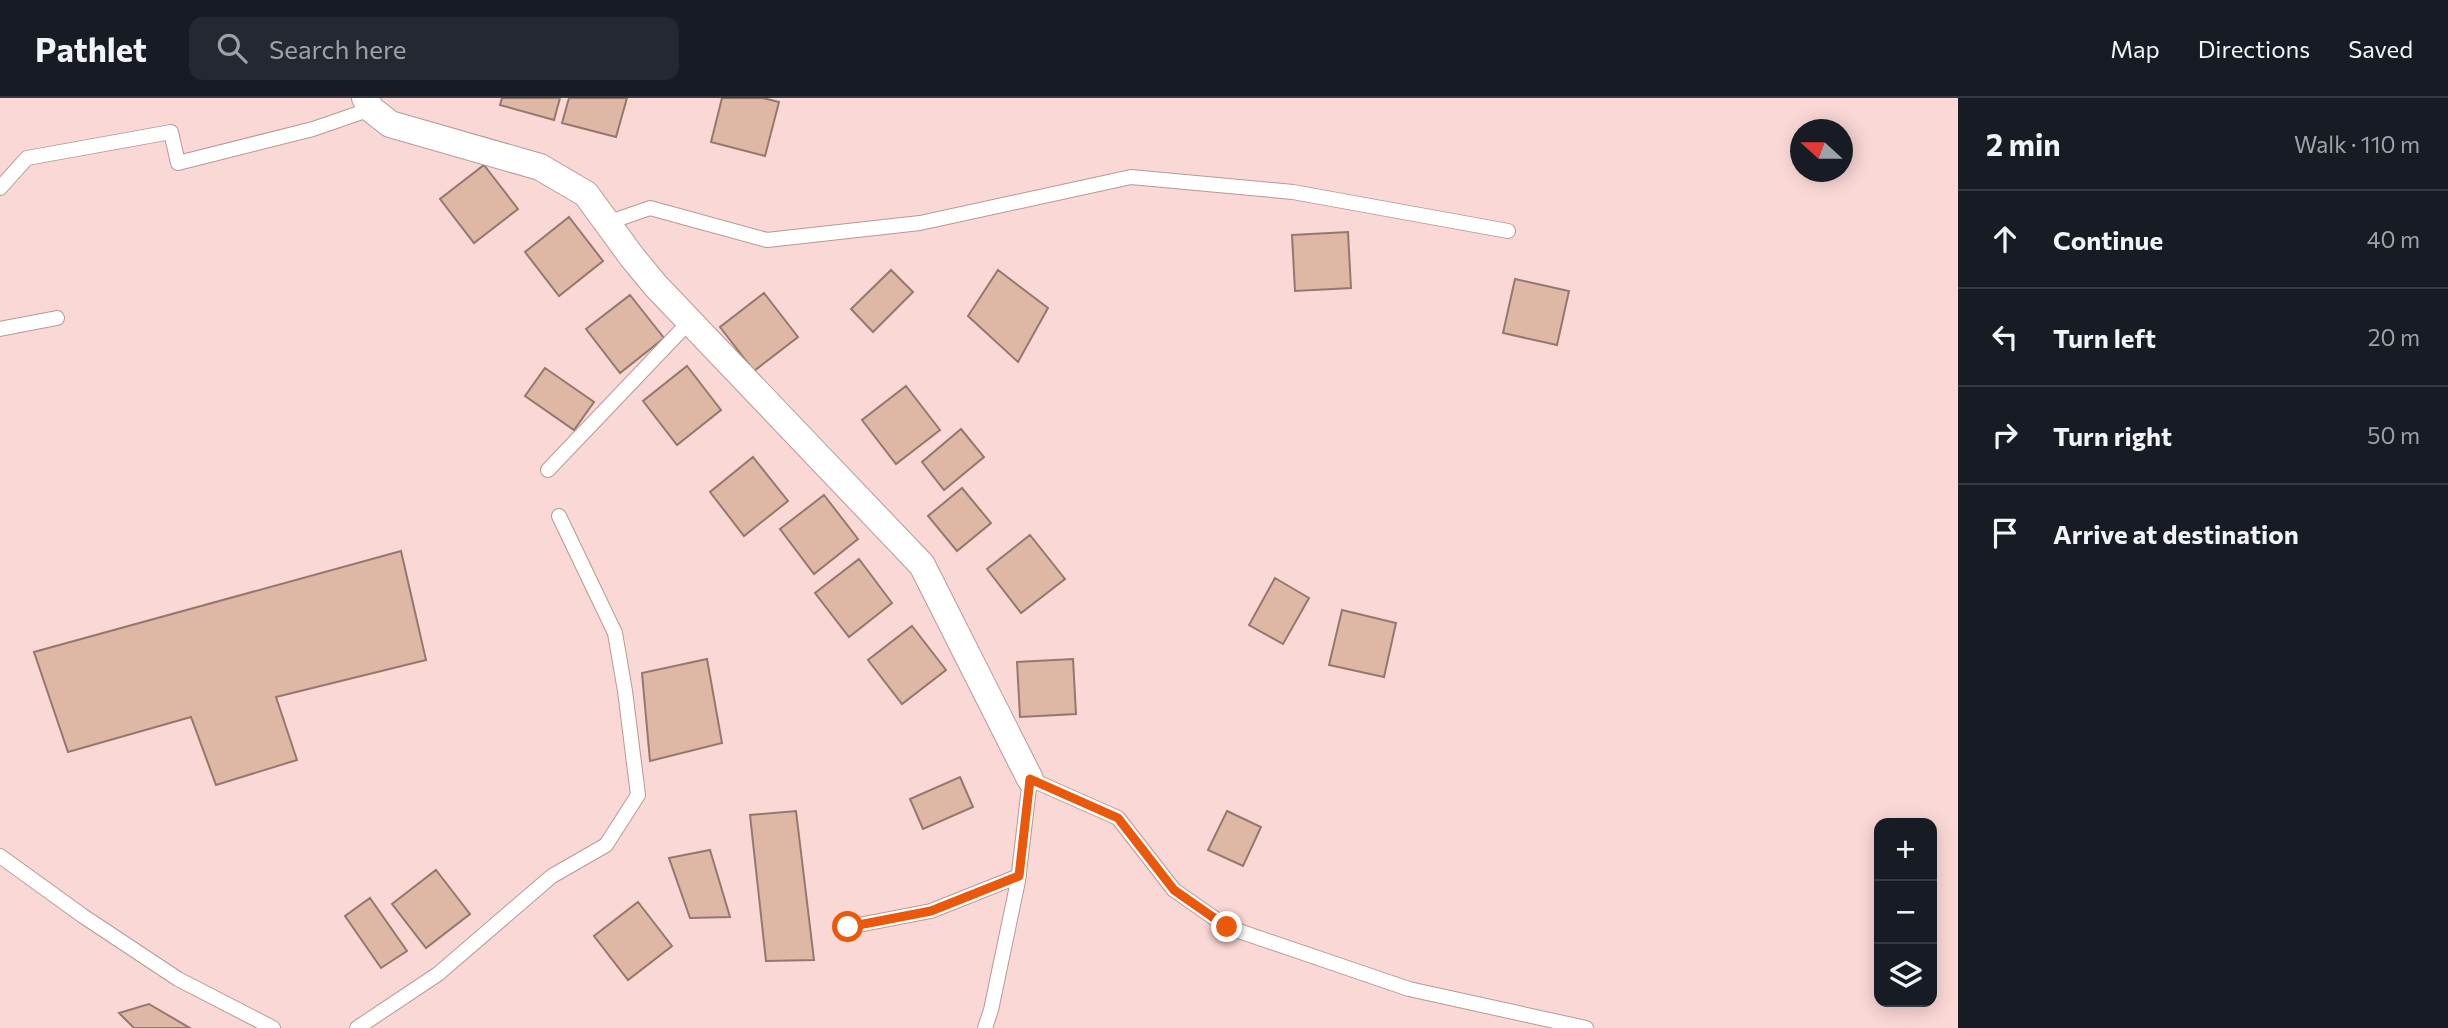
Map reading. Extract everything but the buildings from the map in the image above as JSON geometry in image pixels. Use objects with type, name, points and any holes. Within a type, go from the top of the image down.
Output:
[{"type":"street","points":[[368,104],[390,124],[540,167],[586,194],[632,257],[922,565],[1030,779]]},
{"type":"lane","points":[[0,188],[27,158],[171,132],[178,163],[313,129],[368,104]]},
{"type":"lane","points":[[607,223],[650,208],[767,240],[920,223],[1131,177],[1293,192],[1508,231]]},
{"type":"lane","points":[[0,329],[57,318]]},
{"type":"lane","points":[[548,470],[690,321]]},
{"type":"lane","points":[[357,1028],[438,974],[552,876],[606,845],[638,795],[615,633],[559,516]]},
{"type":"lane","points":[[985,1028],[1019,876],[1030,779],[1118,818],[1174,890],[1227,927],[1409,989],[1586,1028]]},
{"type":"lane","points":[[0,856],[83,916],[178,979],[273,1028]]},
{"type":"lane","points":[[848,927],[931,911],[1019,876]]},
{"type":"route","points":[[848,927],[931,911],[1019,876],[1030,779],[1118,818],[1174,890],[1227,927]]}]
